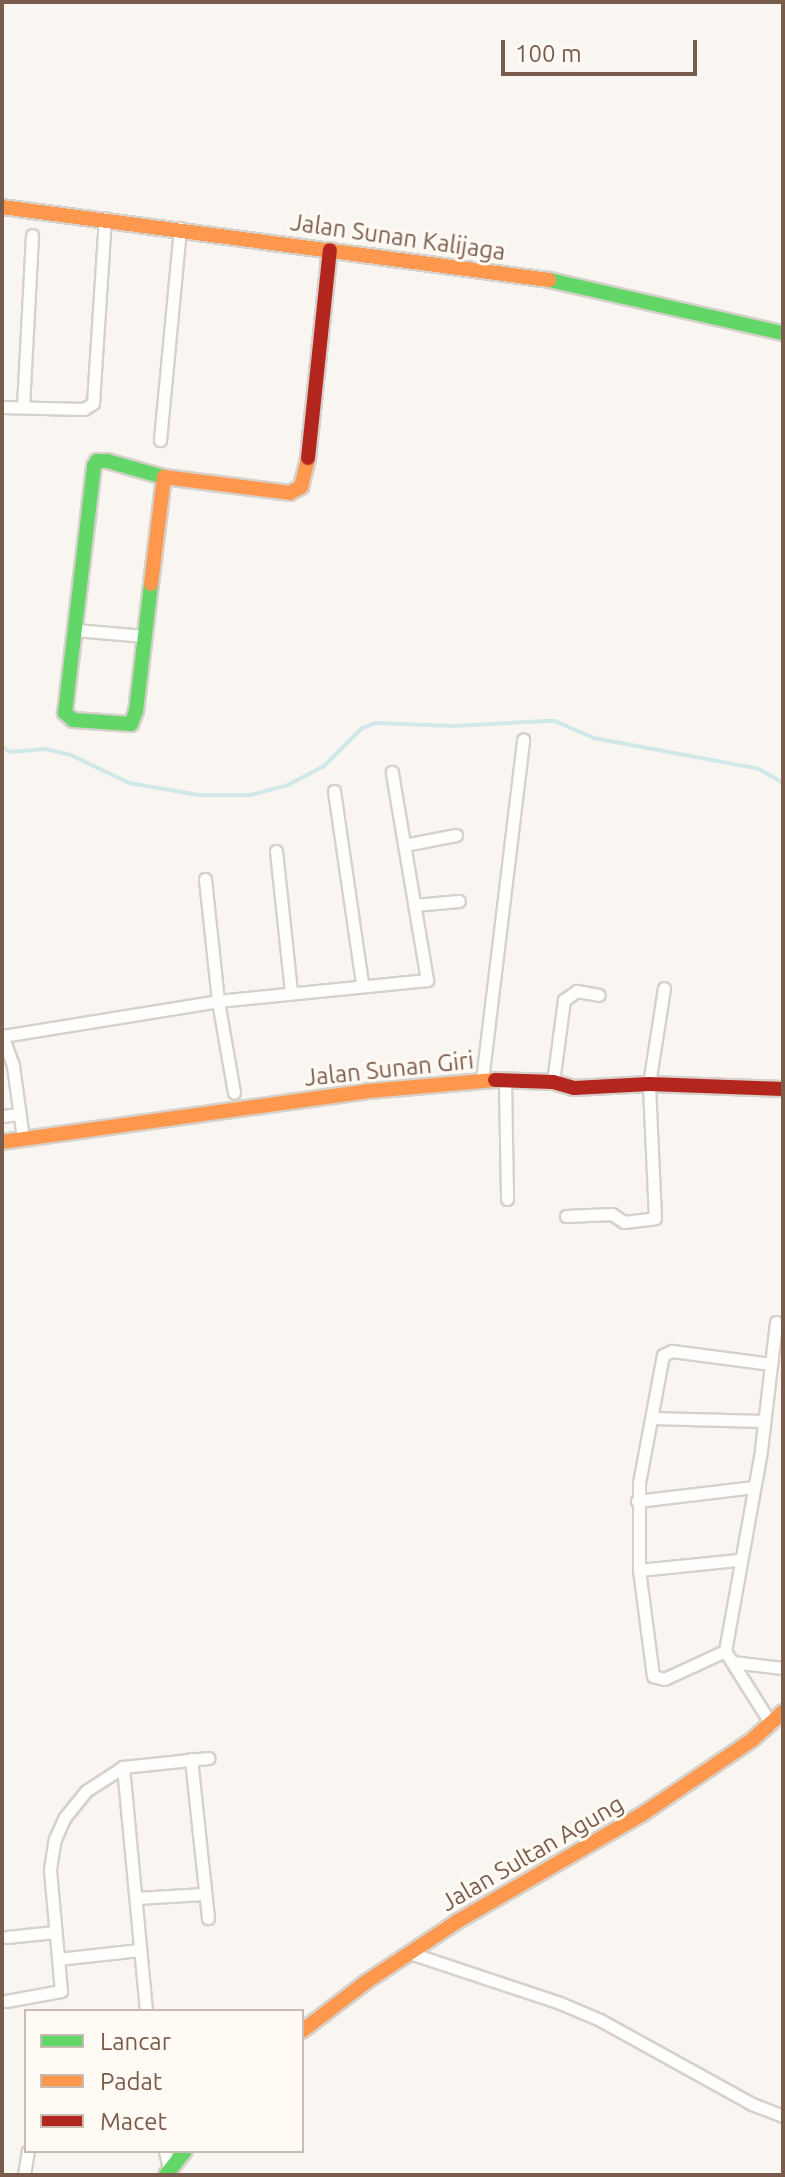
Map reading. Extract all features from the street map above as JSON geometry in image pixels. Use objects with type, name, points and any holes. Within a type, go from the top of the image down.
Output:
[{"type":"street","name":"Jalan Sunan Kalijaga","points":[[2,207],[180,228],[575,284],[783,333]]},
{"type":"street","points":[[2,407],[84,409],[93,403],[105,218]]},
{"type":"street","points":[[160,440],[180,228]]},
{"type":"street","points":[[23,407],[32,235]]},
{"type":"street","points":[[164,477],[136,711],[131,724],[73,720],[65,713],[94,466],[97,461],[107,461],[164,477],[290,493],[301,487],[307,472],[330,250]]},
{"type":"street","points":[[75,630],[145,636]]},
{"type":"street","points":[[482,1080],[523,739]]},
{"type":"street","points":[[23,1138],[13,1066],[3,1036],[218,1001],[362,984],[427,980],[392,772]]},
{"type":"street","points":[[334,791],[362,984]]},
{"type":"street","points":[[404,845],[456,835]]},
{"type":"street","points":[[276,851],[291,992]]},
{"type":"street","points":[[205,879],[218,1001],[234,1093]]},
{"type":"street","points":[[414,905],[459,901]]},
{"type":"street","points":[[566,1216],[612,1214],[624,1222],[655,1218],[649,1084],[664,988]]},
{"type":"street","points":[[553,1082],[564,1000],[577,991],[599,995]]},
{"type":"street","name":"Jalan Sunan Giri","points":[[2,1142],[369,1091],[482,1080],[553,1082],[574,1088],[649,1084],[783,1089]]},
{"type":"street","points":[[505,1081],[507,1199]]},
{"type":"street","points":[[2,1116],[19,1114]]},
{"type":"street","points":[[771,1724],[725,1651],[738,1560],[754,1487],[776,1322]]},
{"type":"street","points":[[725,1651],[664,1679],[653,1676],[639,1570],[637,1501],[663,1355],[666,1352],[771,1364]]},
{"type":"street","points":[[652,1418],[763,1421]]},
{"type":"street","points":[[637,1501],[754,1487]]},
{"type":"street","points":[[639,1570],[738,1560]]},
{"type":"street","points":[[732,1662],[783,1668]]},
{"type":"street","name":"Jalan Sultan Agung","points":[[304,2030],[458,1921],[641,1815],[771,1724],[783,1712]]},
{"type":"street","points":[[6,2001],[61,1991],[50,1869],[55,1839],[65,1817],[86,1791],[123,1767],[209,1758]]},
{"type":"street","points":[[191,1759],[208,1918]]},
{"type":"street","points":[[123,1767],[146,2009]]},
{"type":"street","points":[[136,1898],[204,1894]]},
{"type":"street","points":[[7,1937],[55,1932]]},
{"type":"street","points":[[58,1959],[140,1950]]},
{"type":"street","points":[[410,1953],[587,2015],[752,2104],[783,2116]]},
{"type":"street","points":[[24,2175],[28,2153]]},
{"type":"street","points":[[167,2172],[183,2153]]},
{"type":"waterway","points":[[2,747],[10,752],[45,749],[71,755],[129,783],[199,795],[251,795],[288,785],[324,766],[362,728],[376,723],[454,726],[555,721],[594,738],[759,769],[783,783]]},
{"type":"traffic: fast","points":[[549,280],[783,333]]},
{"type":"traffic: fast","points":[[151,584],[136,711],[131,724],[73,720],[65,713],[94,466],[97,461],[107,461],[164,477]]},
{"type":"traffic: fast","points":[[166,2175],[183,2153]]},
{"type":"traffic: slow","points":[[2,207],[549,280]]},
{"type":"traffic: slow","points":[[151,584],[164,477],[290,493],[301,487],[308,458]]},
{"type":"traffic: slow","points":[[2,1142],[369,1091],[495,1080]]},
{"type":"traffic: slow","points":[[304,2029],[366,1982],[458,1921],[641,1815],[752,1740],[783,1712]]},
{"type":"traffic: jam","points":[[308,458],[330,250]]},
{"type":"traffic: jam","points":[[495,1080],[553,1082],[574,1088],[649,1084],[783,1089]]}]
